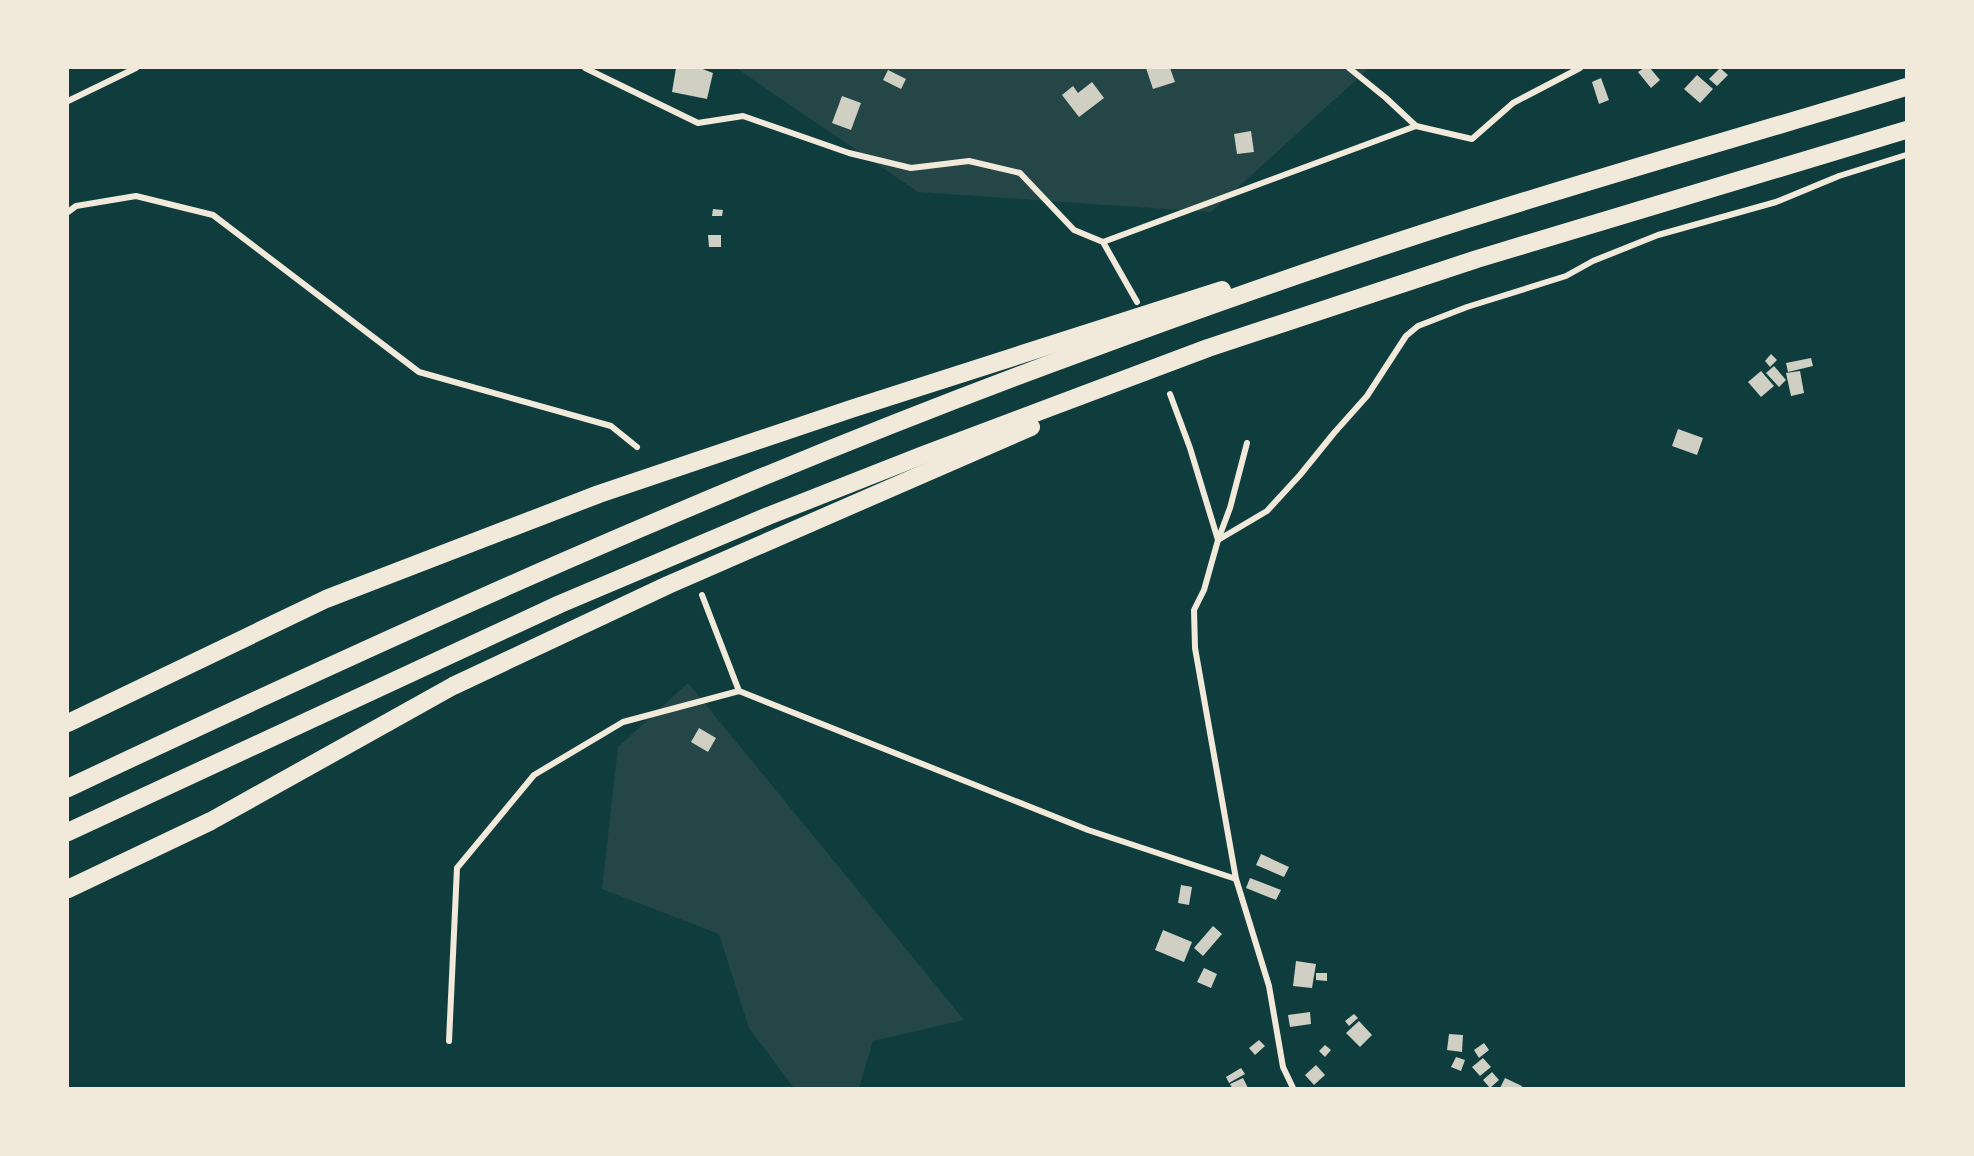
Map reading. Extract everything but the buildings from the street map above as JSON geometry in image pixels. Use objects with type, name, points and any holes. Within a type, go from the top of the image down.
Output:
[{"type":"highway","points":[[68,723],[327,599],[599,494],[1168,306],[1906,87]]},
{"type":"highway","points":[[68,832],[560,604],[768,516],[1208,348],[1477,259],[1906,130]]},
{"type":"highway","points":[[68,788],[542,570],[753,481],[908,418],[1094,348],[1223,301],[1460,221]]},
{"type":"highway","points":[[68,889],[211,821],[453,686],[668,585],[1208,348]]},
{"type":"street","points":[[68,101],[136,68]]},
{"type":"street","points":[[588,68],[698,123],[743,116],[849,153],[911,168],[969,161],[1020,173],[1074,230],[1103,242],[1137,302]]},
{"type":"street","points":[[1349,68],[1416,126],[1472,139],[1513,103],[1580,68]]},
{"type":"street","points":[[1103,242],[1416,126]]},
{"type":"street","points":[[1218,540],[1267,511],[1367,396],[1406,336],[1418,326],[1467,307],[1566,276],[1593,261],[1658,235],[1776,202],[1839,176],[1906,155]]},
{"type":"street","points":[[68,212],[76,206],[136,196],[213,214],[419,372],[611,426],[638,447]]},
{"type":"street","points":[[1170,393],[1190,448],[1218,540]]},
{"type":"street","points":[[1247,443],[1230,508],[1204,590],[1194,610],[1195,648],[1236,879],[1269,986],[1282,1067],[1293,1089]]},
{"type":"street","points":[[702,595],[739,691]]},
{"type":"street","points":[[448,1041],[458,868],[534,774],[623,722],[739,691],[1088,830],[1236,879]]},
{"type":"shaded area","points":[[736,68],[1369,68],[1211,212],[918,192]]},
{"type":"shaded area","points":[[688,683],[964,1020],[873,1041],[859,1088],[794,1088],[749,1028],[719,934],[602,889],[618,747]]}]
